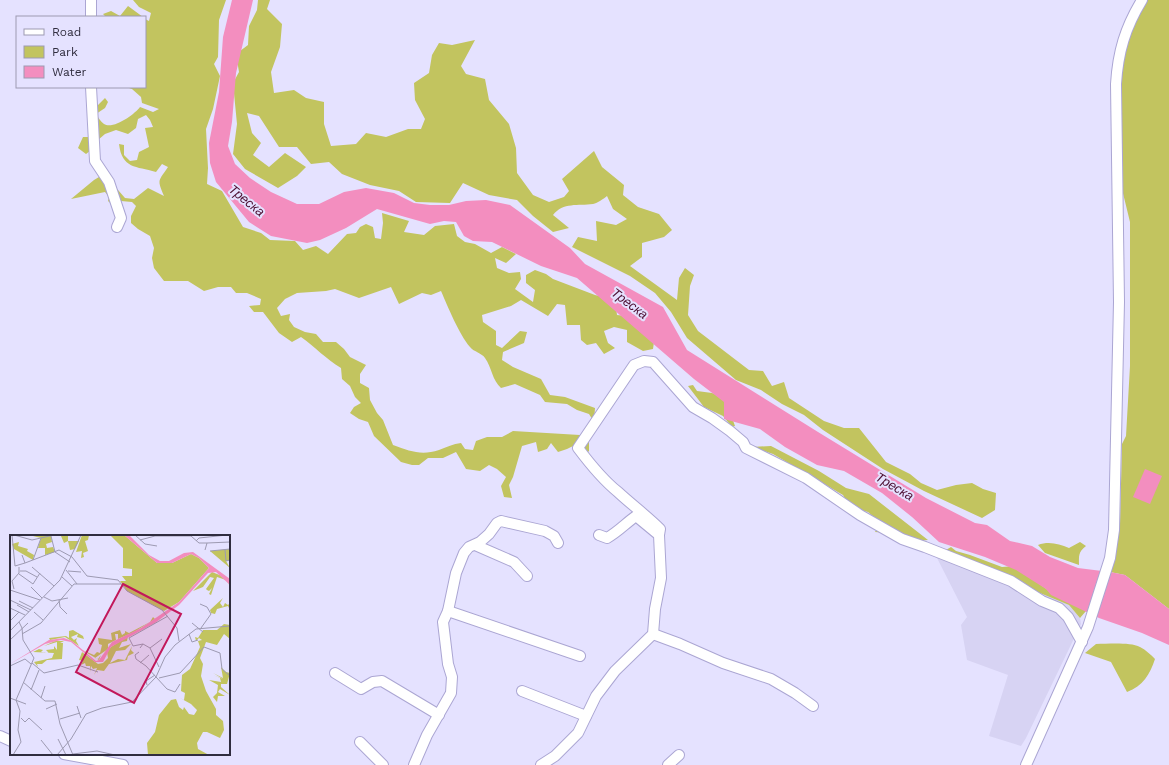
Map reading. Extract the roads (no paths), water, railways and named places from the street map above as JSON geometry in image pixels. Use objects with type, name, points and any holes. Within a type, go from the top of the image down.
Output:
[{"type":"street","points":[[90,16],[91,0]]},
{"type":"street","points":[[1026,765],[1082,642],[1110,558],[1114,530],[1119,337],[1116,77],[1124,34],[1130,20],[1142,0]]},
{"type":"street","points":[[91,88],[94,161],[109,182],[114,194],[121,218],[116,227]]},
{"type":"street","points":[[541,765],[555,756],[578,733],[596,696],[616,671],[653,634],[655,610],[661,578],[660,529],[652,520],[617,491],[595,469],[578,448],[634,365],[644,361],[653,362],[693,407],[730,431],[743,442],[746,448],[806,478],[860,515],[902,539],[1011,581],[1042,601],[1059,608],[1068,617],[1082,642]]},
{"type":"street","points":[[598,535],[607,538],[617,533],[636,516],[659,535]]},
{"type":"street","points":[[414,765],[427,735],[451,693],[452,677],[448,664],[443,622],[448,611],[456,573],[464,553],[470,547],[480,542],[490,534],[497,523],[501,521],[544,532],[554,536],[558,543]]},
{"type":"street","points":[[475,545],[514,562],[527,576]]},
{"type":"street","points":[[448,611],[580,656]]},
{"type":"street","points":[[653,634],[723,663],[771,679],[796,693],[813,706]]},
{"type":"street","points":[[335,673],[361,690],[372,682],[382,681],[438,715]]},
{"type":"street","points":[[522,691],[586,716]]},
{"type":"street","points":[[0,736],[10,741]]},
{"type":"street","points":[[360,742],[383,765]]},
{"type":"street","points":[[69,755],[123,765]]},
{"type":"street","points":[[668,765],[679,755]]},
{"type":"water","name":"Треска","points":[[232,0],[253,0],[236,73],[232,122],[228,146],[235,164],[250,178],[271,192],[297,204],[319,204],[344,192],[366,188],[394,193],[414,203],[430,205],[449,205],[466,201],[486,200],[510,205],[570,248],[585,264],[663,307],[687,350],[926,498],[975,523],[987,525],[1010,541],[1032,546],[1050,557],[1078,568],[1125,575],[1169,609],[1169,645],[1142,633],[1099,618],[1051,595],[1046,589],[1016,570],[985,557],[939,542],[912,517],[882,493],[844,471],[817,465],[785,447],[760,429],[724,419],[724,402],[694,379],[577,278],[541,266],[492,242],[473,241],[464,236],[456,222],[444,221],[430,224],[377,209],[346,228],[320,240],[307,243],[271,236],[249,222],[216,182],[210,163],[209,143],[219,92],[223,37]]},
{"type":"water","points":[[1145,469],[1162,476],[1150,504],[1133,497]]}]
